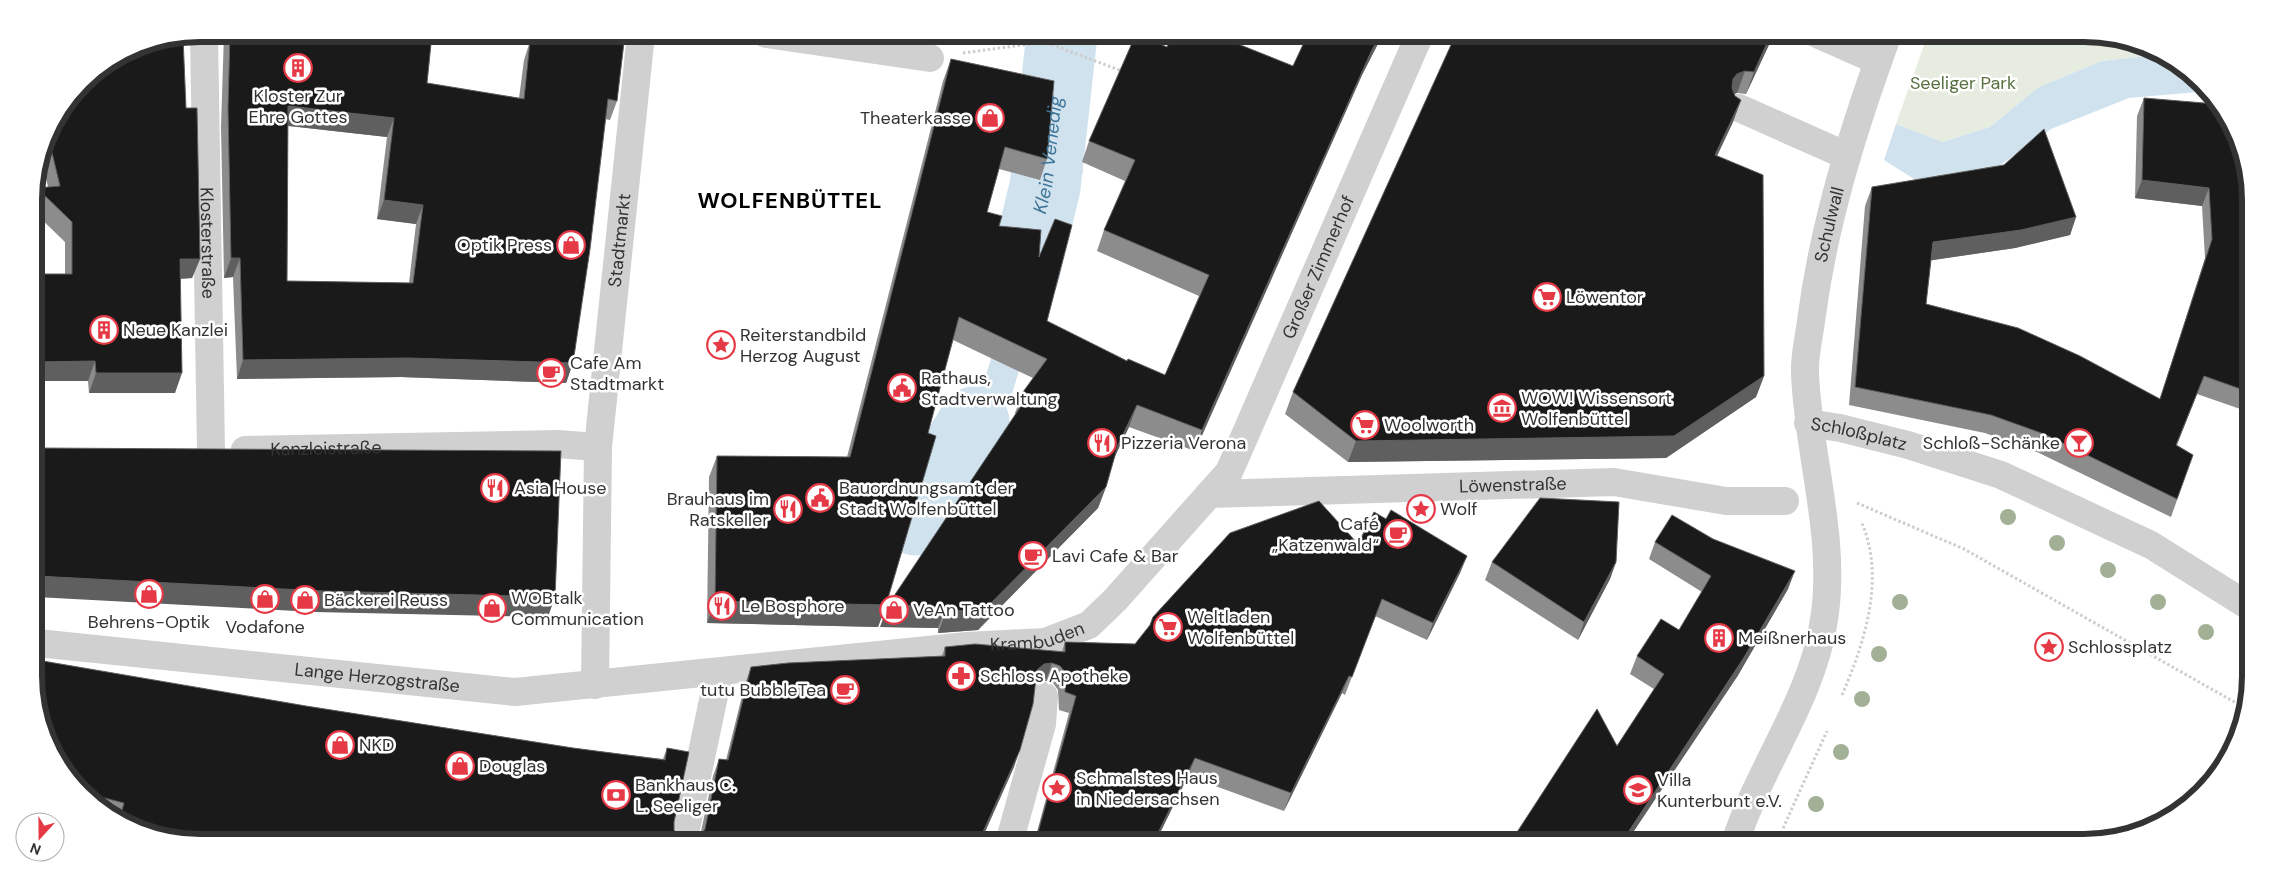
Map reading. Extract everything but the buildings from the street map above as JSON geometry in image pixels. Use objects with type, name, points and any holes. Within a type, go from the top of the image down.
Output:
[{"type":"street","name":"Klosterstraße","points":[[204,43],[211,451]]},
{"type":"street","name":"Stadtmarkt","points":[[596,685],[598,447],[641,43]]},
{"type":"street","points":[[828,43],[930,58]]},
{"type":"street","name":"Großer Zimmerhof","points":[[1209,494],[1229,472],[1416,43]]},
{"type":"street","points":[[1837,43],[1878,61]]},
{"type":"street","name":"Schulwall","points":[[1808,423],[1805,370],[1818,271],[1847,156],[1885,43]]},
{"type":"street","points":[[1739,108],[1847,156]]},
{"type":"street","name":"Schloßplatz","points":[[1738,834],[1742,820],[1799,701],[1818,650],[1824,620],[1828,587],[1828,554],[1822,503],[1808,423],[1840,428],[1908,445],[2001,475],[2151,546],[2242,602]]},
{"type":"street","name":"Kanzleistraße","points":[[182,451],[558,444],[598,447]]},
{"type":"street","name":"Löwenstraße","points":[[1209,494],[1614,482],[1726,501],[1785,501]]},
{"type":"street","name":"Krambuden","points":[[719,672],[967,646],[1045,651],[1089,625],[1115,600],[1209,494]]},
{"type":"street","name":"Lange Herzogstraße","points":[[43,644],[515,692],[719,672]]},
{"type":"street","points":[[685,834],[719,672]]},
{"type":"street","points":[[1011,834],[1042,724],[1044,696]]},
{"type":"path","points":[[930,58],[1038,43]]},
{"type":"path","points":[[1048,43],[1122,71]]},
{"type":"path","points":[[1852,500],[1964,549],[2239,704]]},
{"type":"green space","name":"Seeliger Park","points":[[1925,43],[2093,43],[2114,46],[2146,56],[2102,61],[2039,87],[1990,127],[1943,142],[1896,124]]},
{"type":"water","points":[[1046,43],[1081,43],[1083,172],[1056,246],[1012,394],[931,539],[909,543],[962,421],[985,378],[1050,169]]},
{"type":"water","points":[[2146,56],[2171,69],[2198,92],[2129,98],[2051,129],[2002,164],[1953,185],[1914,179],[1884,160],[1896,124],[1943,142],[1990,127],[2039,87],[2102,61]]},
{"type":"waterway","name":"Klein Venedig","points":[[1024,273],[1045,187],[1061,43]]},
{"type":"waterway","name":"Klein Venedig","points":[[915,520],[974,422]]},
{"type":"place","name":"Kloster Zur Ehre Gottes","points":[[298,68]]},
{"type":"place","name":"Theaterkasse","points":[[990,118]]},
{"type":"place","name":"Optik Press","points":[[571,245]]},
{"type":"place","name":"Löwentor","points":[[1547,297]]},
{"type":"place","name":"Neue Kanzlei","points":[[104,330]]},
{"type":"place","name":"Reiterstandbild Herzog August","points":[[721,345]]},
{"type":"place","name":"Cafe Am Stadtmarkt","points":[[551,373]]},
{"type":"place","name":"Rathaus, Stadtverwaltung","points":[[902,388]]},
{"type":"place","name":"WOW! Wissensort Wolfenbüttel","points":[[1502,408]]},
{"type":"place","name":"Woolworth","points":[[1365,425]]},
{"type":"place","name":"Pizzeria Verona","points":[[1102,443]]},
{"type":"place","name":"Schloß-Schänke","points":[[2079,443]]},
{"type":"place","name":"Asia House","points":[[495,488]]},
{"type":"place","name":"Bauordnungsamt der Stadt Wolfenbüttel","points":[[820,498]]},
{"type":"place","name":"Brauhaus im Ratskeller","points":[[788,509]]},
{"type":"place","name":"Wolf","points":[[1421,509]]},
{"type":"place","name":"Café „Katzenwald“","points":[[1398,534]]},
{"type":"place","name":"Lavi Cafe & Bar","points":[[1033,556]]},
{"type":"place","name":"Behrens-Optik","points":[[149,594]]},
{"type":"place","name":"Vodafone","points":[[265,599]]},
{"type":"place","name":"Bäckerei Reuss","points":[[305,600]]},
{"type":"place","name":"Le Bosphore","points":[[722,606]]},
{"type":"place","name":"WOBtalk Communication","points":[[492,608]]},
{"type":"place","name":"VeAn Tattoo","points":[[894,610]]},
{"type":"place","name":"Weltladen Wolfenbüttel","points":[[1168,627]]},
{"type":"place","name":"Meißnerhaus","points":[[1719,638]]},
{"type":"place","name":"Schlossplatz","points":[[2049,647]]},
{"type":"place","name":"Schloss Apotheke","points":[[961,676]]},
{"type":"place","name":"tutu BubbleTea","points":[[845,690]]},
{"type":"place","name":"NKD","points":[[340,745]]},
{"type":"place","name":"Douglas","points":[[460,766]]},
{"type":"place","name":"Schmalstes Haus in Niedersachsen","points":[[1057,788]]},
{"type":"place","name":"Villa Kunterbunt e.V.","points":[[1638,790]]},
{"type":"place","name":"Bankhaus C. L. Seeliger","points":[[616,795]]},
{"type":"district","name":"WOLFENBÜTTEL","points":[[790,200]]}]
